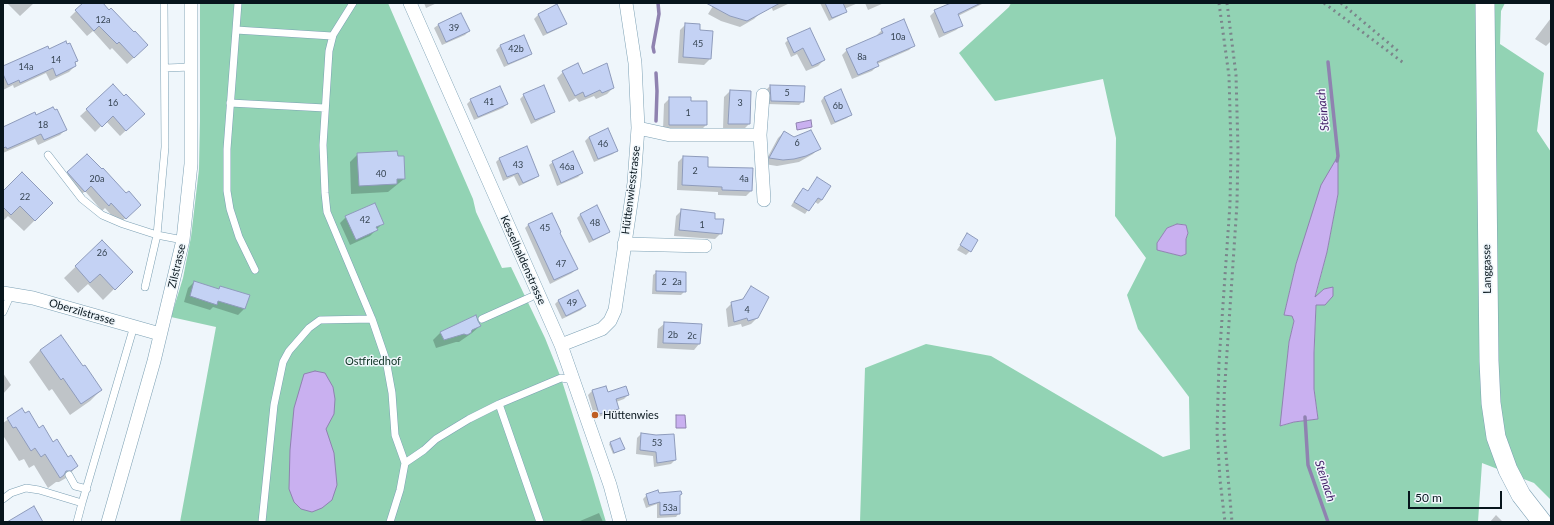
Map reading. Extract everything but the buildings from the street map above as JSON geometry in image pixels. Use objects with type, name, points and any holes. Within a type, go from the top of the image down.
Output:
[{"type":"main road","name":"Langgasse","points":[[1485,3],[1488,354],[1491,403],[1496,437],[1508,470],[1521,495],[1542,522]]},
{"type":"street","name":"Zilstrasse","points":[[108,522],[160,334],[183,240],[191,164],[191,3]]},
{"type":"street","name":"Kesselhaldenstrasse","points":[[410,3],[561,345],[610,485],[620,522]]},
{"type":"street","name":"Hüttenwiesstrasse","points":[[561,345],[602,329],[610,321],[615,310],[634,183],[638,128],[635,63],[626,3]]},
{"type":"street","points":[[763,95],[760,135],[764,200]]},
{"type":"street","points":[[638,128],[670,135],[760,135]]},
{"type":"street","points":[[624,244],[705,246]]},
{"type":"street","name":"Oberzilstrasse","points":[[7,293],[33,298],[160,334]]},
{"type":"lane","points":[[145,287],[157,235],[164,147],[164,3]]},
{"type":"lane","points":[[238,3],[230,103],[226,191],[239,237],[255,270]]},
{"type":"lane","points":[[353,3],[332,36],[329,51],[323,146],[324,193],[327,212],[372,319],[386,360],[392,393],[396,435],[405,463],[400,490],[390,522]]},
{"type":"lane","points":[[236,30],[332,36]]},
{"type":"lane","points":[[165,68],[192,67]]},
{"type":"lane","points":[[230,103],[325,108]]},
{"type":"lane","points":[[48,155],[82,199],[96,210],[123,224],[157,235],[183,240]]},
{"type":"lane","points":[[3,312],[7,293]]},
{"type":"lane","points":[[482,319],[531,297]]},
{"type":"lane","points":[[262,522],[274,405],[283,362],[289,351],[310,328],[320,320],[372,319]]},
{"type":"lane","points":[[77,522],[134,326]]},
{"type":"lane","points":[[405,463],[465,421],[499,404],[561,378],[574,380]]},
{"type":"lane","points":[[499,404],[540,522]]},
{"type":"lane","points":[[69,475],[75,486],[87,488]]},
{"type":"lane","points":[[3,499],[11,493],[26,488],[39,490],[82,503]]},
{"type":"green space","name":"Ostfriedhof","points":[[200,3],[388,3],[473,199],[476,212],[502,268],[511,267],[545,338],[561,378],[606,522],[180,522],[216,327],[171,317],[183,278],[191,237],[199,169]]},
{"type":"green space","points":[[1011,3],[1505,3],[1501,11],[1500,44],[1544,73],[1537,131],[1551,152],[1551,500],[1534,483],[1482,463],[1478,522],[860,522],[865,368],[926,344],[991,356],[1163,457],[1190,449],[1189,397],[1138,329],[1127,295],[1146,258],[1115,216],[1116,138],[1103,79],[995,101],[959,53],[1009,7]],"holes":[[[1338,157],[1338,194],[1327,252],[1315,298],[1324,289],[1333,288],[1316,305],[1314,389],[1318,419],[1294,422],[1281,426],[1289,342],[1294,321],[1293,316],[1284,315],[1296,264],[1309,227]],[[1177,224],[1186,225],[1188,233],[1186,239],[1186,254],[1181,256],[1157,250],[1157,243],[1167,228]]]},
{"type":"shaded area","points":[[811,120],[812,127],[797,130],[796,123]]},
{"type":"shaded area","points":[[1338,156],[1338,194],[1327,252],[1315,297],[1324,289],[1333,287],[1333,296],[1325,305],[1316,305],[1314,389],[1318,419],[1294,422],[1280,426],[1289,342],[1294,321],[1292,316],[1284,315],[1296,264],[1321,185]]},
{"type":"shaded area","points":[[1177,224],[1186,225],[1188,233],[1186,239],[1186,254],[1181,256],[1157,250],[1157,243],[1167,228]]},
{"type":"shaded area","points":[[315,371],[325,373],[333,387],[335,399],[334,414],[326,429],[334,453],[337,485],[332,500],[322,508],[312,512],[301,509],[294,502],[289,489],[290,450],[294,408],[304,374]]},
{"type":"shaded area","points":[[676,415],[685,415],[686,428],[676,428]]},
{"type":"waterway","points":[[654,52],[653,47],[659,14],[658,3]]},
{"type":"waterway","name":"Steinach","points":[[1328,62],[1338,156],[1337,161]]},
{"type":"waterway","points":[[656,73],[656,121]]},
{"type":"waterway","name":"Steinach","points":[[1305,417],[1308,465],[1328,522]]},
{"type":"railway","points":[[1219,3],[1229,76],[1231,148],[1230,204],[1219,362],[1217,432],[1220,480],[1225,522]]},
{"type":"railway","points":[[1227,3],[1236,75],[1238,149],[1237,204],[1224,397],[1224,432],[1232,522]]},
{"type":"railway","points":[[1324,3],[1405,64]]},
{"type":"railway","points":[[1341,3],[1398,51]]},
{"type":"place","name":"Hüttenwies","points":[[595,415]]}]
